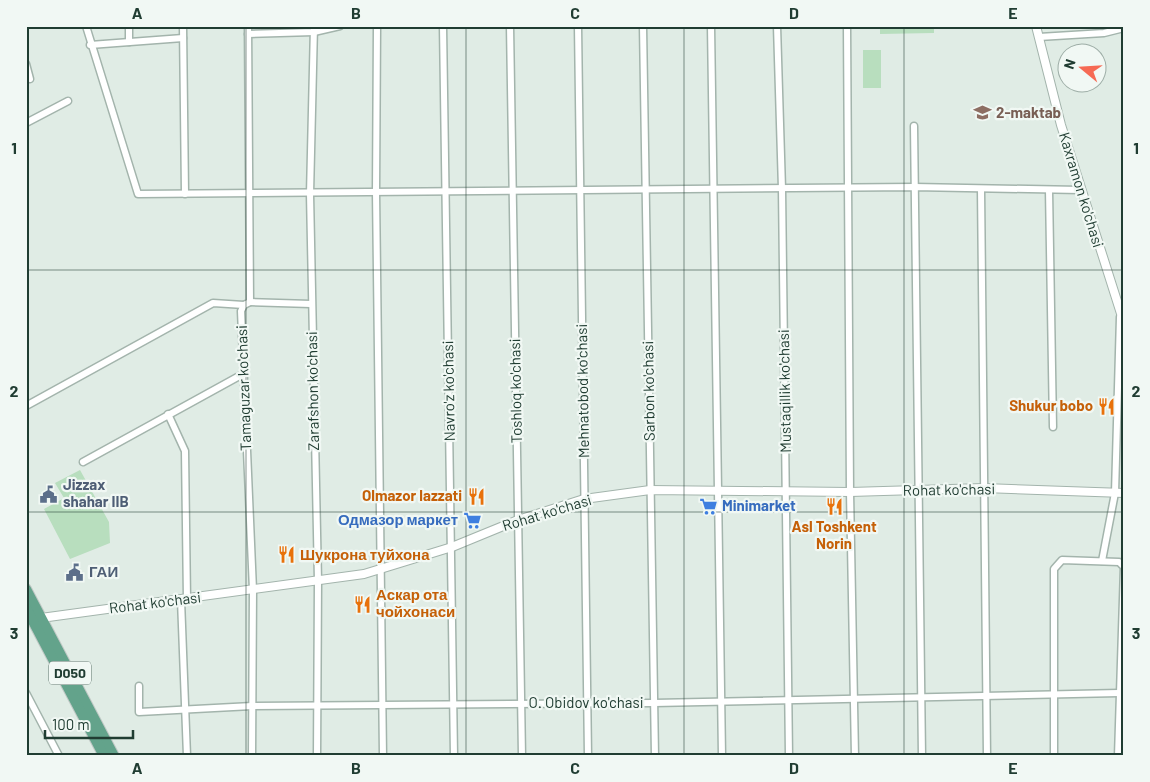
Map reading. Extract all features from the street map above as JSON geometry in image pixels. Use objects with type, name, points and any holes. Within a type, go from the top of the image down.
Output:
[{"type":"main road","name":"D050","points":[[26,590],[34,621],[104,756]]},
{"type":"main road","name":"D050","points":[[26,608],[114,756]]},
{"type":"street","points":[[86,26],[90,46],[138,194],[310,194],[512,190],[914,187],[1080,190]]},
{"type":"street","points":[[129,26],[129,42]]},
{"type":"street","points":[[183,26],[185,194]]},
{"type":"street","name":"Tamaguzar ko'chasi","points":[[248,26],[247,304],[241,311],[253,590],[252,756]]},
{"type":"street","points":[[248,34],[340,26]]},
{"type":"street","points":[[378,26],[376,192],[383,756]]},
{"type":"street","name":"Navro'z ko'chasi","points":[[443,26],[454,756]]},
{"type":"street","name":"Toshloq ko'chasi","points":[[510,26],[522,756]]},
{"type":"street","name":"Mehnatobod ko'chasi","points":[[578,26],[588,756]]},
{"type":"street","name":"Sarbon ko'chasi","points":[[643,26],[655,756]]},
{"type":"street","points":[[711,26],[715,189],[722,756]]},
{"type":"street","name":"Mustaqillik ko'chasi","points":[[777,26],[782,189],[789,756]]},
{"type":"street","points":[[847,26],[850,492],[855,756]]},
{"type":"street","name":"Kaxramon ko'chasi","points":[[1036,26],[1080,190],[1124,323]]},
{"type":"street","points":[[1039,37],[1104,33],[1124,28]]},
{"type":"street","name":"Zarafshon ko'chasi","points":[[314,29],[310,194],[318,581],[317,756]]},
{"type":"street","points":[[90,46],[183,38]]},
{"type":"street","points":[[26,64],[30,79]]},
{"type":"street","points":[[26,123],[68,101]]},
{"type":"street","points":[[914,126],[917,491],[922,756]]},
{"type":"street","points":[[981,189],[987,756]]},
{"type":"street","points":[[1049,190],[1053,427]]},
{"type":"street","points":[[26,406],[213,303],[311,304]]},
{"type":"street","points":[[1102,561],[1115,493],[1120,314]]},
{"type":"street","points":[[83,462],[243,374]]},
{"type":"street","points":[[168,414],[185,451],[184,600],[187,756]]},
{"type":"street","name":"Rohat ko'chasi","points":[[34,621],[318,581],[382,570],[452,547],[518,520],[584,499],[650,490],[850,492],[984,488],[1124,493]]},
{"type":"street","points":[[1054,756],[1054,569],[1062,560],[1119,562],[1124,567],[1118,756]]},
{"type":"street","name":"O. Obidov ko'chasi","points":[[139,686],[139,712],[252,706],[522,702],[654,703],[1119,693]]},
{"type":"street","points":[[26,693],[59,756]]},
{"type":"green space","points":[[880,26],[934,26],[934,33],[880,34]]},
{"type":"green space","points":[[863,50],[881,50],[881,88],[863,88]]},
{"type":"green space","points":[[80,470],[109,522],[110,543],[70,559],[44,509],[64,498],[55,483]]},
{"type":"place","name":"2-maktab","points":[[982,113]]},
{"type":"place","name":"Shukur bobo","points":[[1107,406]]},
{"type":"place","name":"Jizzax shahar IIB","points":[[49,494]]},
{"type":"place","name":"Olmazor lazzati","points":[[476,496]]},
{"type":"place","name":"Minimarket","points":[[708,506]]},
{"type":"place","name":"Asl Toshkent Norin","points":[[834,506]]},
{"type":"place","name":"Одмазор маркет","points":[[472,520]]},
{"type":"place","name":"Шукрона туйхона","points":[[286,555]]},
{"type":"place","name":"ГАИ","points":[[75,572]]},
{"type":"place","name":"Аскар ота чойхонаси","points":[[362,604]]}]
